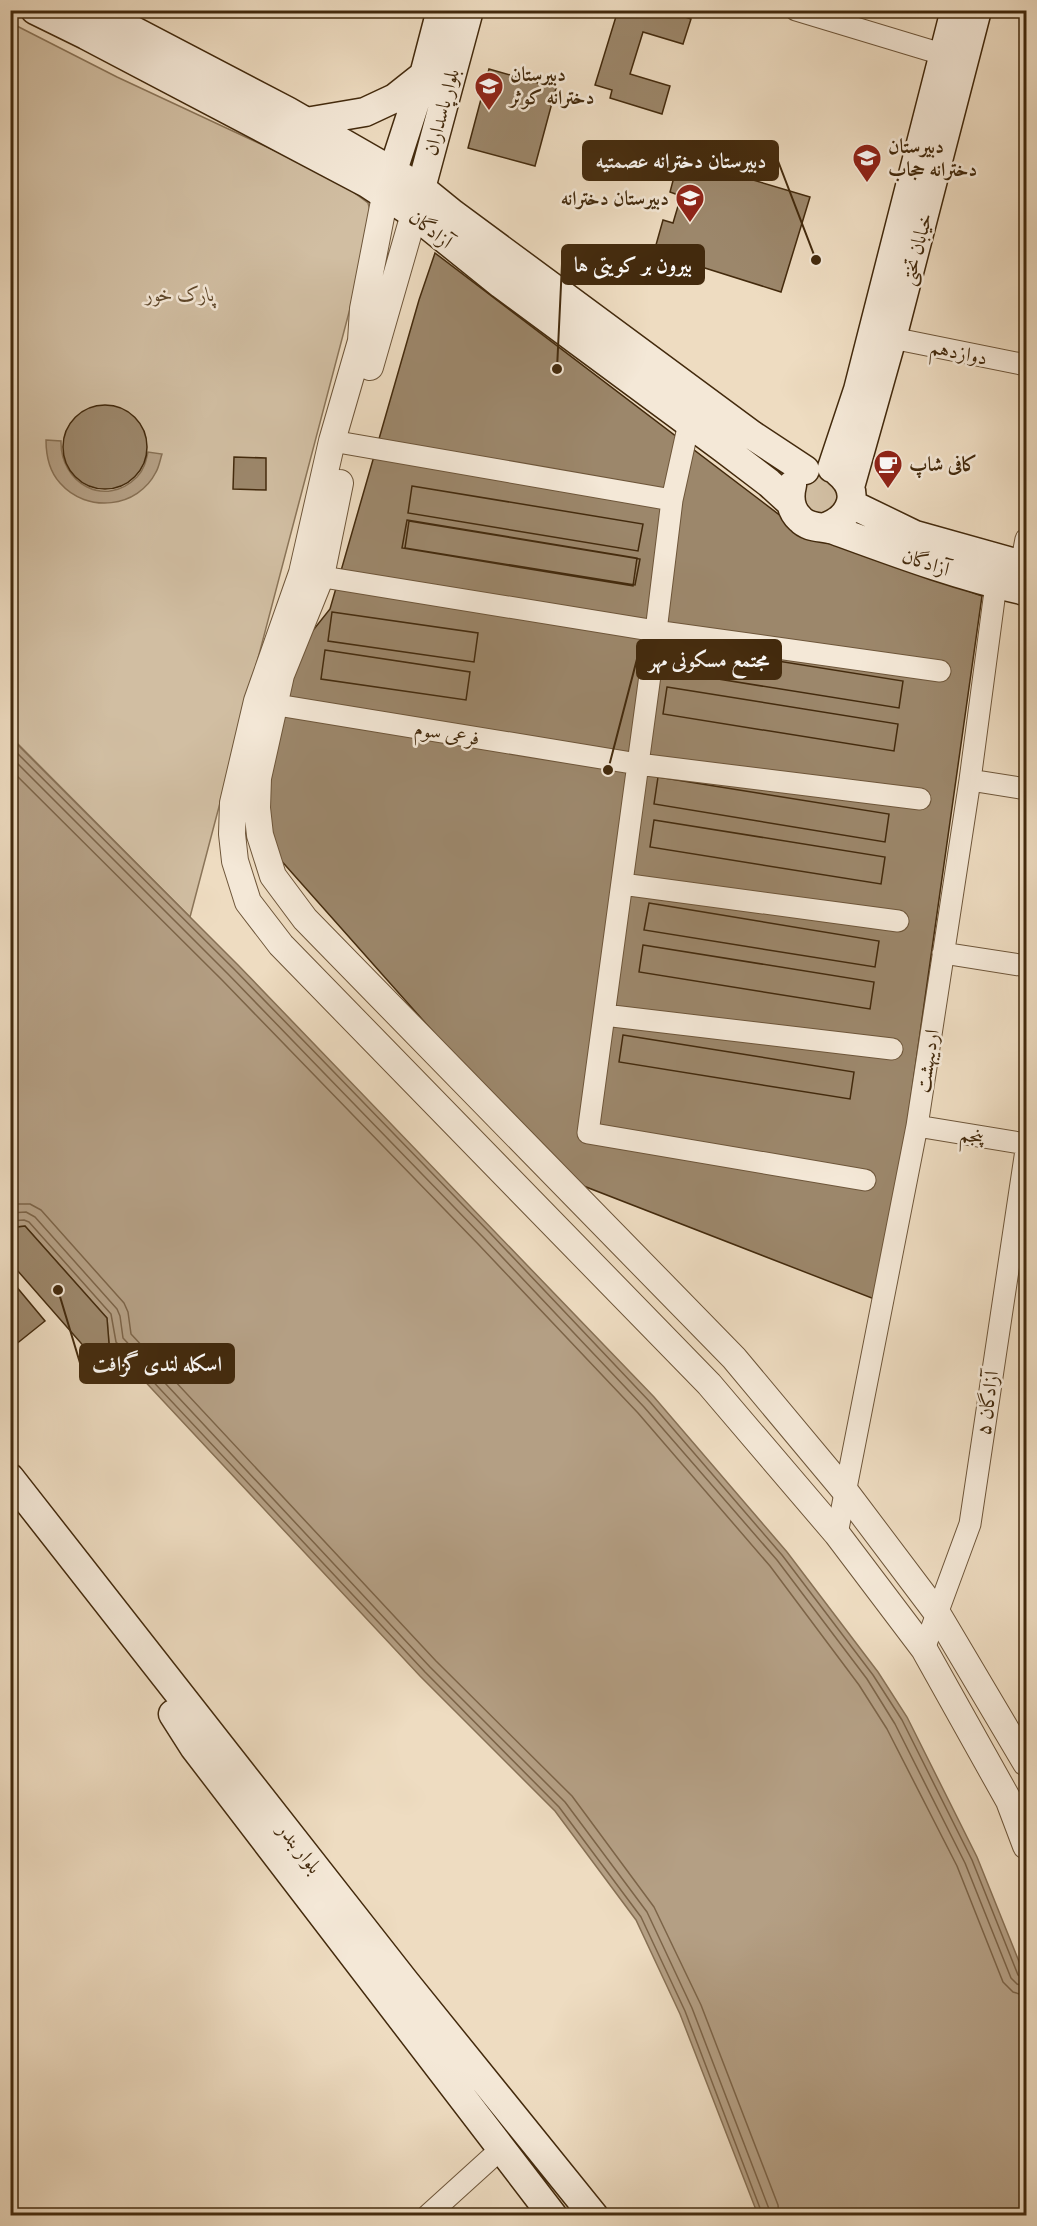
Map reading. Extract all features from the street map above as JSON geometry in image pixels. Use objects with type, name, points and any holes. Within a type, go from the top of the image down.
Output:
[{"type":"main road","name":"آزادگان","points":[[35,10],[357,178],[389,183]]},
{"type":"main road","name":"آزادگان","points":[[94,10],[306,122],[417,201],[501,284],[690,423],[769,483],[791,503]]},
{"type":"main road","name":"بلوار پاسداران","points":[[389,183],[424,75],[441,10]]},
{"type":"main road","name":"بلوار پاسداران","points":[[417,201],[469,10]]},
{"type":"main road","name":"خیابان تختی","points":[[835,482],[955,10]]},
{"type":"main road","name":"خیابان تختی","points":[[835,482],[892,338],[977,10]]},
{"type":"main road","points":[[306,122],[365,112],[395,98],[424,75]]},
{"type":"main road","name":"آزادگان","points":[[417,201],[453,214],[743,428],[835,482],[915,535],[1025,565]]},
{"type":"main road","points":[[835,482],[846,515],[837,523],[826,527],[808,525],[794,512],[790,493],[792,484],[835,482]]},
{"type":"main road","name":"آزادگان","points":[[826,527],[914,559],[996,584],[1025,565]]},
{"type":"main road","name":"بلوار بندر","points":[[10,1478],[390,1963],[594,2216]]},
{"type":"main road","name":"بلوار بندر","points":[[10,1500],[147,1676],[194,1747],[553,2216]]},
{"type":"street","points":[[796,10],[945,55]]},
{"type":"street","points":[[389,183],[363,309],[361,341],[311,575],[281,675],[258,778],[257,808],[260,835],[273,876],[305,920],[734,1358],[845,1491],[937,1613],[1026,1763]]},
{"type":"street","points":[[340,442],[417,201]]},
{"type":"street","name":"دوازدهم","points":[[892,338],[1026,365]]},
{"type":"street","points":[[690,423],[672,500],[588,1133],[865,1180]]},
{"type":"street","points":[[340,442],[672,500]]},
{"type":"street","points":[[311,575],[656,631],[940,671]]},
{"type":"street","points":[[311,575],[256,701],[233,804],[232,834],[235,861],[248,902],[281,945],[709,1384],[837,1534],[924,1649],[1009,1801],[1026,1846]]},
{"type":"street","name":"اردیبهشت","points":[[837,1534],[917,1126],[970,780],[996,584]]},
{"type":"street","name":"فرعی سوم","points":[[256,701],[638,764],[920,799]]},
{"type":"street","points":[[970,780],[1026,789]]},
{"type":"street","points":[[622,884],[898,921]]},
{"type":"street","points":[[943,953],[1026,966]]},
{"type":"street","points":[[604,1016],[892,1049]]},
{"type":"street","name":"پنجم","points":[[917,1126],[1026,1144]]},
{"type":"street","name":"آزادگان ۵","points":[[924,1649],[970,1524],[1026,1150]]},
{"type":"street","points":[[427,2216],[502,2148]]},
{"type":"green space","name":"پارک خور","points":[[11,23],[117,77],[297,161],[345,186],[368,203],[373,221],[190,917],[11,737]]},
{"type":"green space","points":[[822,471],[846,505],[809,520],[801,479]]},
{"type":"water","points":[[105,424],[120,430],[126,445],[120,460],[105,466],[90,460],[84,445],[90,430]]},
{"type":"water","points":[[46,440],[61,441],[68,469],[87,487],[99,491],[111,491],[125,486],[137,477],[148,452],[162,454],[156,472],[148,484],[137,493],[111,503],[97,503],[71,493],[60,483],[49,463]]},
{"type":"water","points":[[10,737],[238,965],[654,1397],[787,1552],[878,1672],[907,1717],[977,1857],[1026,1979],[1026,2215],[758,2215],[680,2014],[636,1920],[555,1811],[420,1676],[109,1343],[107,1318],[25,1226],[11,1227]]},
{"type":"building","points":[[618,10],[665,10],[691,19],[683,44],[643,32],[630,74],[670,86],[662,114],[610,98],[612,90],[595,85]]},
{"type":"building","points":[[489,69],[556,88],[535,166],[468,148]]},
{"type":"building","points":[[679,158],[810,197],[781,292],[654,252],[663,220],[673,223],[681,196],[670,192]]},
{"type":"building","points":[[435,253],[798,529],[982,596],[882,1302],[563,1178],[262,839],[257,701],[330,609],[419,300]]},
{"type":"building","points":[[105,405],[128,412],[140,424],[147,447],[140,470],[128,482],[105,489],[82,482],[70,470],[63,447],[70,424],[82,412]]},
{"type":"building","points":[[234,457],[266,458],[266,490],[233,489]]},
{"type":"building","points":[[412,486],[643,524],[638,551],[408,513]]},
{"type":"building","points":[[407,520],[637,558],[633,586],[402,548]]},
{"type":"building","points":[[409,521],[640,559],[635,585],[405,548]]},
{"type":"building","points":[[332,612],[478,633],[474,662],[328,641]]},
{"type":"building","points":[[672,644],[903,681],[899,708],[668,671]]},
{"type":"building","points":[[325,650],[470,672],[466,700],[321,679]]},
{"type":"building","points":[[667,687],[898,724],[894,751],[663,714]]},
{"type":"building","points":[[658,777],[889,814],[885,842],[654,804]]},
{"type":"building","points":[[654,820],[885,857],[881,884],[650,847]]},
{"type":"building","points":[[649,903],[879,941],[875,967],[644,930]]},
{"type":"building","points":[[643,945],[874,982],[870,1009],[639,972]]},
{"type":"building","points":[[623,1035],[854,1072],[850,1099],[619,1062]]},
{"type":"building","points":[[25,1226],[107,1318],[109,1343],[94,1358],[10,1262],[10,1228]]},
{"type":"building","points":[[10,1279],[45,1321],[10,1349]]},
{"type":"place","name":"دبیرستان دخترانه کوثر","points":[[489,112]]},
{"type":"place","name":"دبیرستان دخترانه حجاب","points":[[867,184]]},
{"type":"place","name":"دبیرستان دخترانه","points":[[690,224]]},
{"type":"place","name":"دبیرستان دخترانه عصمتیه","points":[[816,260]]},
{"type":"place","name":"بیرون بر کویتی ها","points":[[557,369]]},
{"type":"place","name":"کافی شاپ","points":[[888,490]]},
{"type":"place","name":"مجتمع مسکونی مهر","points":[[608,770]]},
{"type":"place","name":"اسکله لندی گزافت","points":[[58,1290]]}]
